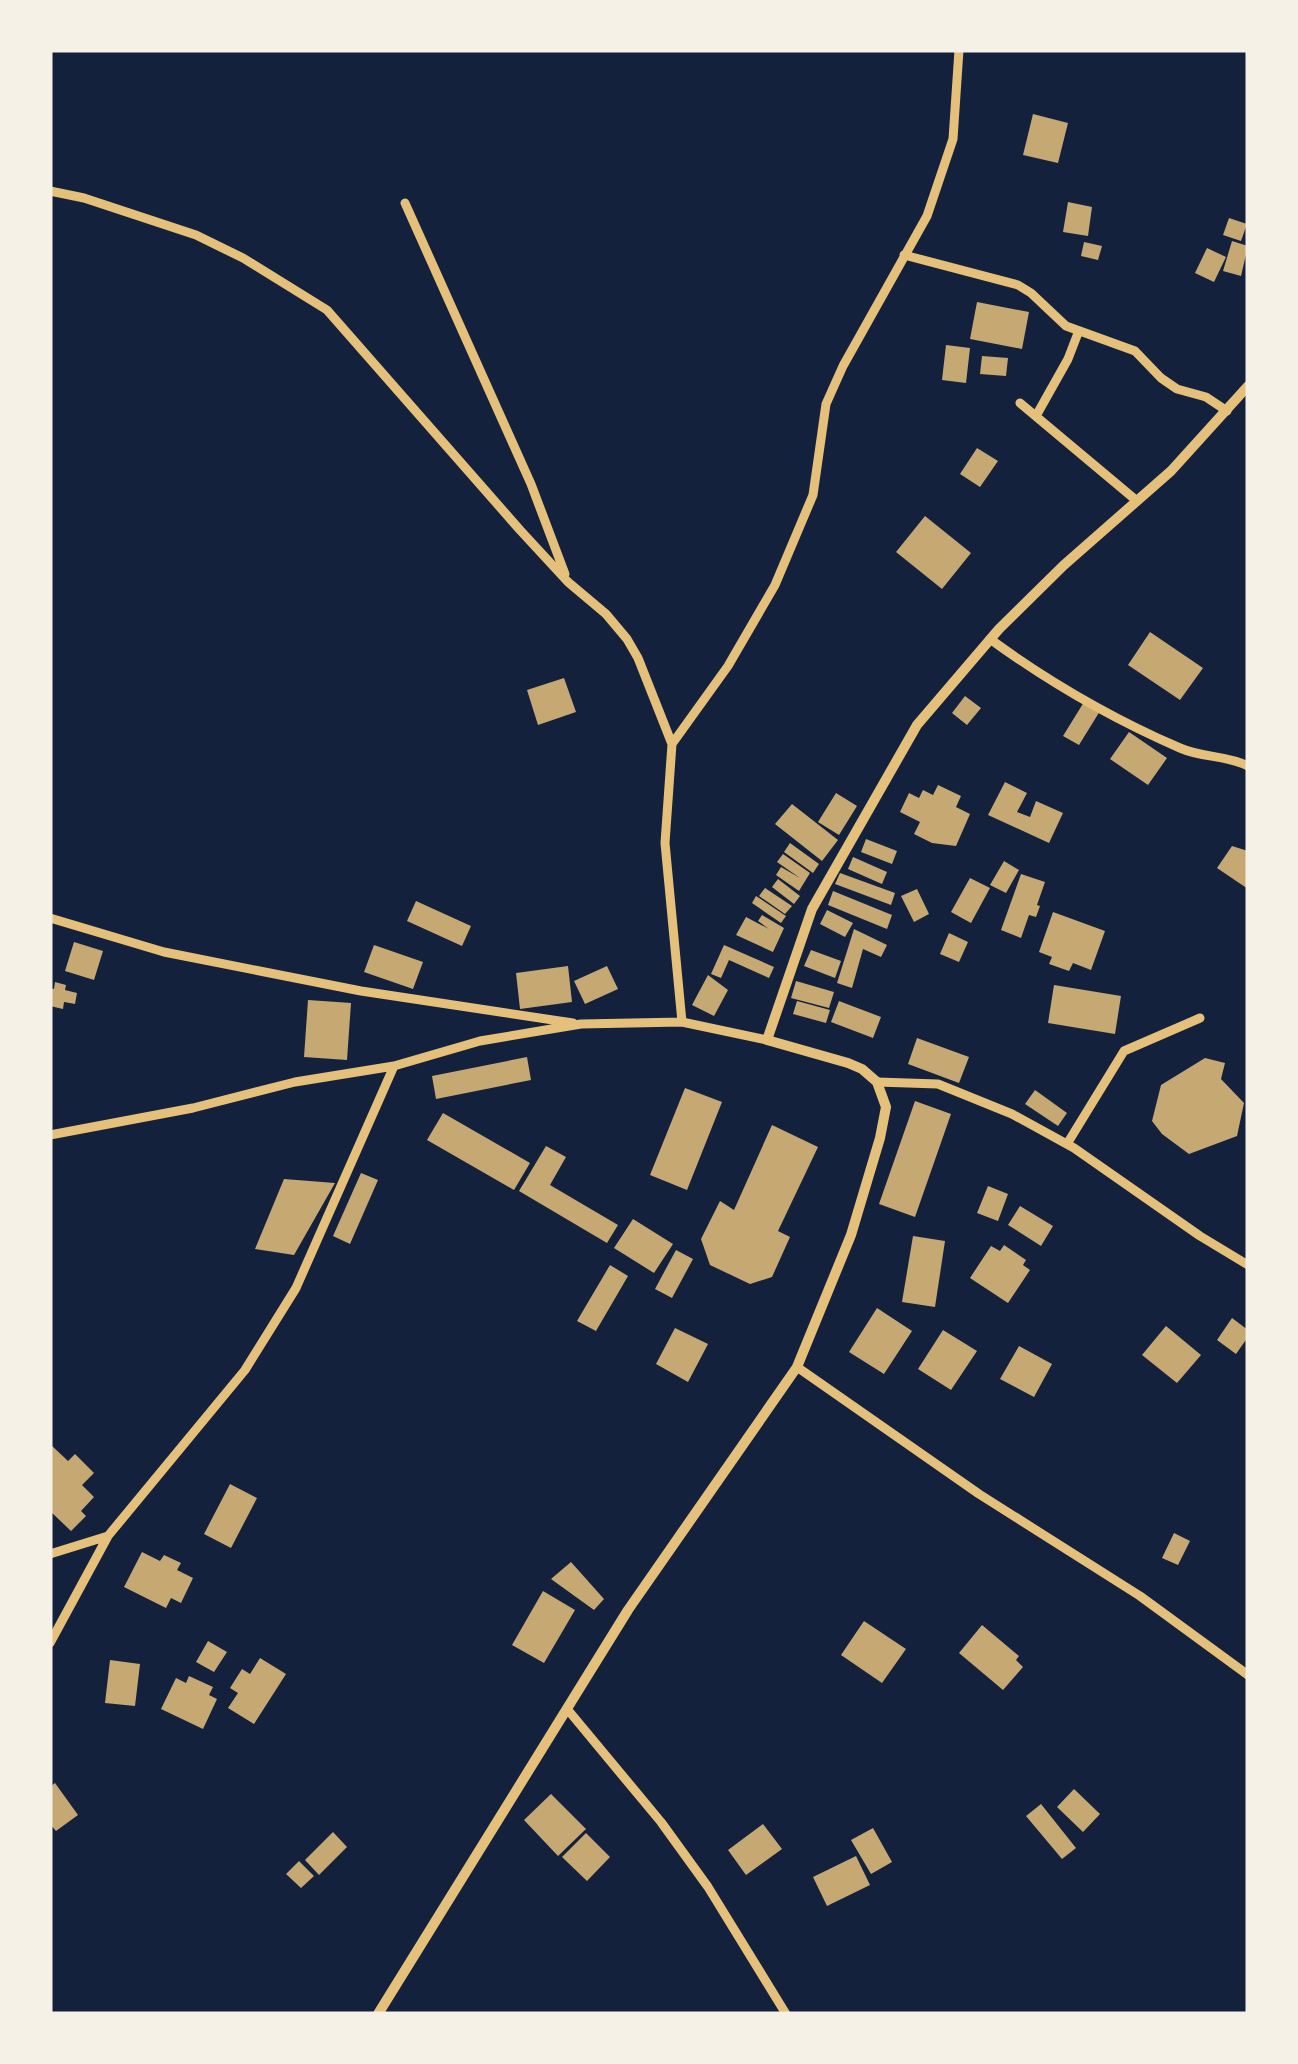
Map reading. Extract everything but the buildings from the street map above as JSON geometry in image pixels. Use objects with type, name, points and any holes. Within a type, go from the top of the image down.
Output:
[{"type":"street","points":[[672,744],[728,666],[775,585],[812,495],[826,404],[928,216],[952,140],[959,50]]},
{"type":"street","points":[[50,191],[196,234],[327,310],[568,582],[606,614],[626,639],[638,658],[672,744],[664,843],[682,1022]]},
{"type":"street","points":[[405,203],[531,484],[568,582]]},
{"type":"street","points":[[904,256],[1018,285],[1078,333],[1135,351],[1160,378],[1177,389],[1206,397],[1227,411]]},
{"type":"street","points":[[1036,416],[1078,333]]},
{"type":"street","points":[[768,1040],[800,937],[826,880],[917,726],[990,639],[1064,565],[1171,472],[1248,386]]},
{"type":"street","points":[[1020,403],[1136,501]]},
{"type":"street","points":[[990,639],[1040,676],[1182,750],[1248,766]]},
{"type":"street","points":[[50,918],[182,955],[361,991],[581,1024]]},
{"type":"street","points":[[1067,1144],[1124,1051],[1200,1018]]},
{"type":"street","points":[[50,1135],[192,1108],[295,1082],[394,1066],[480,1041],[581,1024],[682,1022],[768,1040],[862,1070],[876,1082],[886,1107],[851,1234],[796,1366],[628,1610],[378,2014]]},
{"type":"street","points":[[50,1643],[108,1536],[245,1370],[296,1288],[394,1066]]},
{"type":"street","points":[[876,1082],[938,1084],[984,1100],[1067,1144],[1200,1236],[1248,1264]]},
{"type":"street","points":[[796,1366],[979,1494],[1140,1596],[1248,1675]]},
{"type":"street","points":[[50,1554],[108,1536]]},
{"type":"street","points":[[568,1710],[670,1835],[786,2014]]}]
